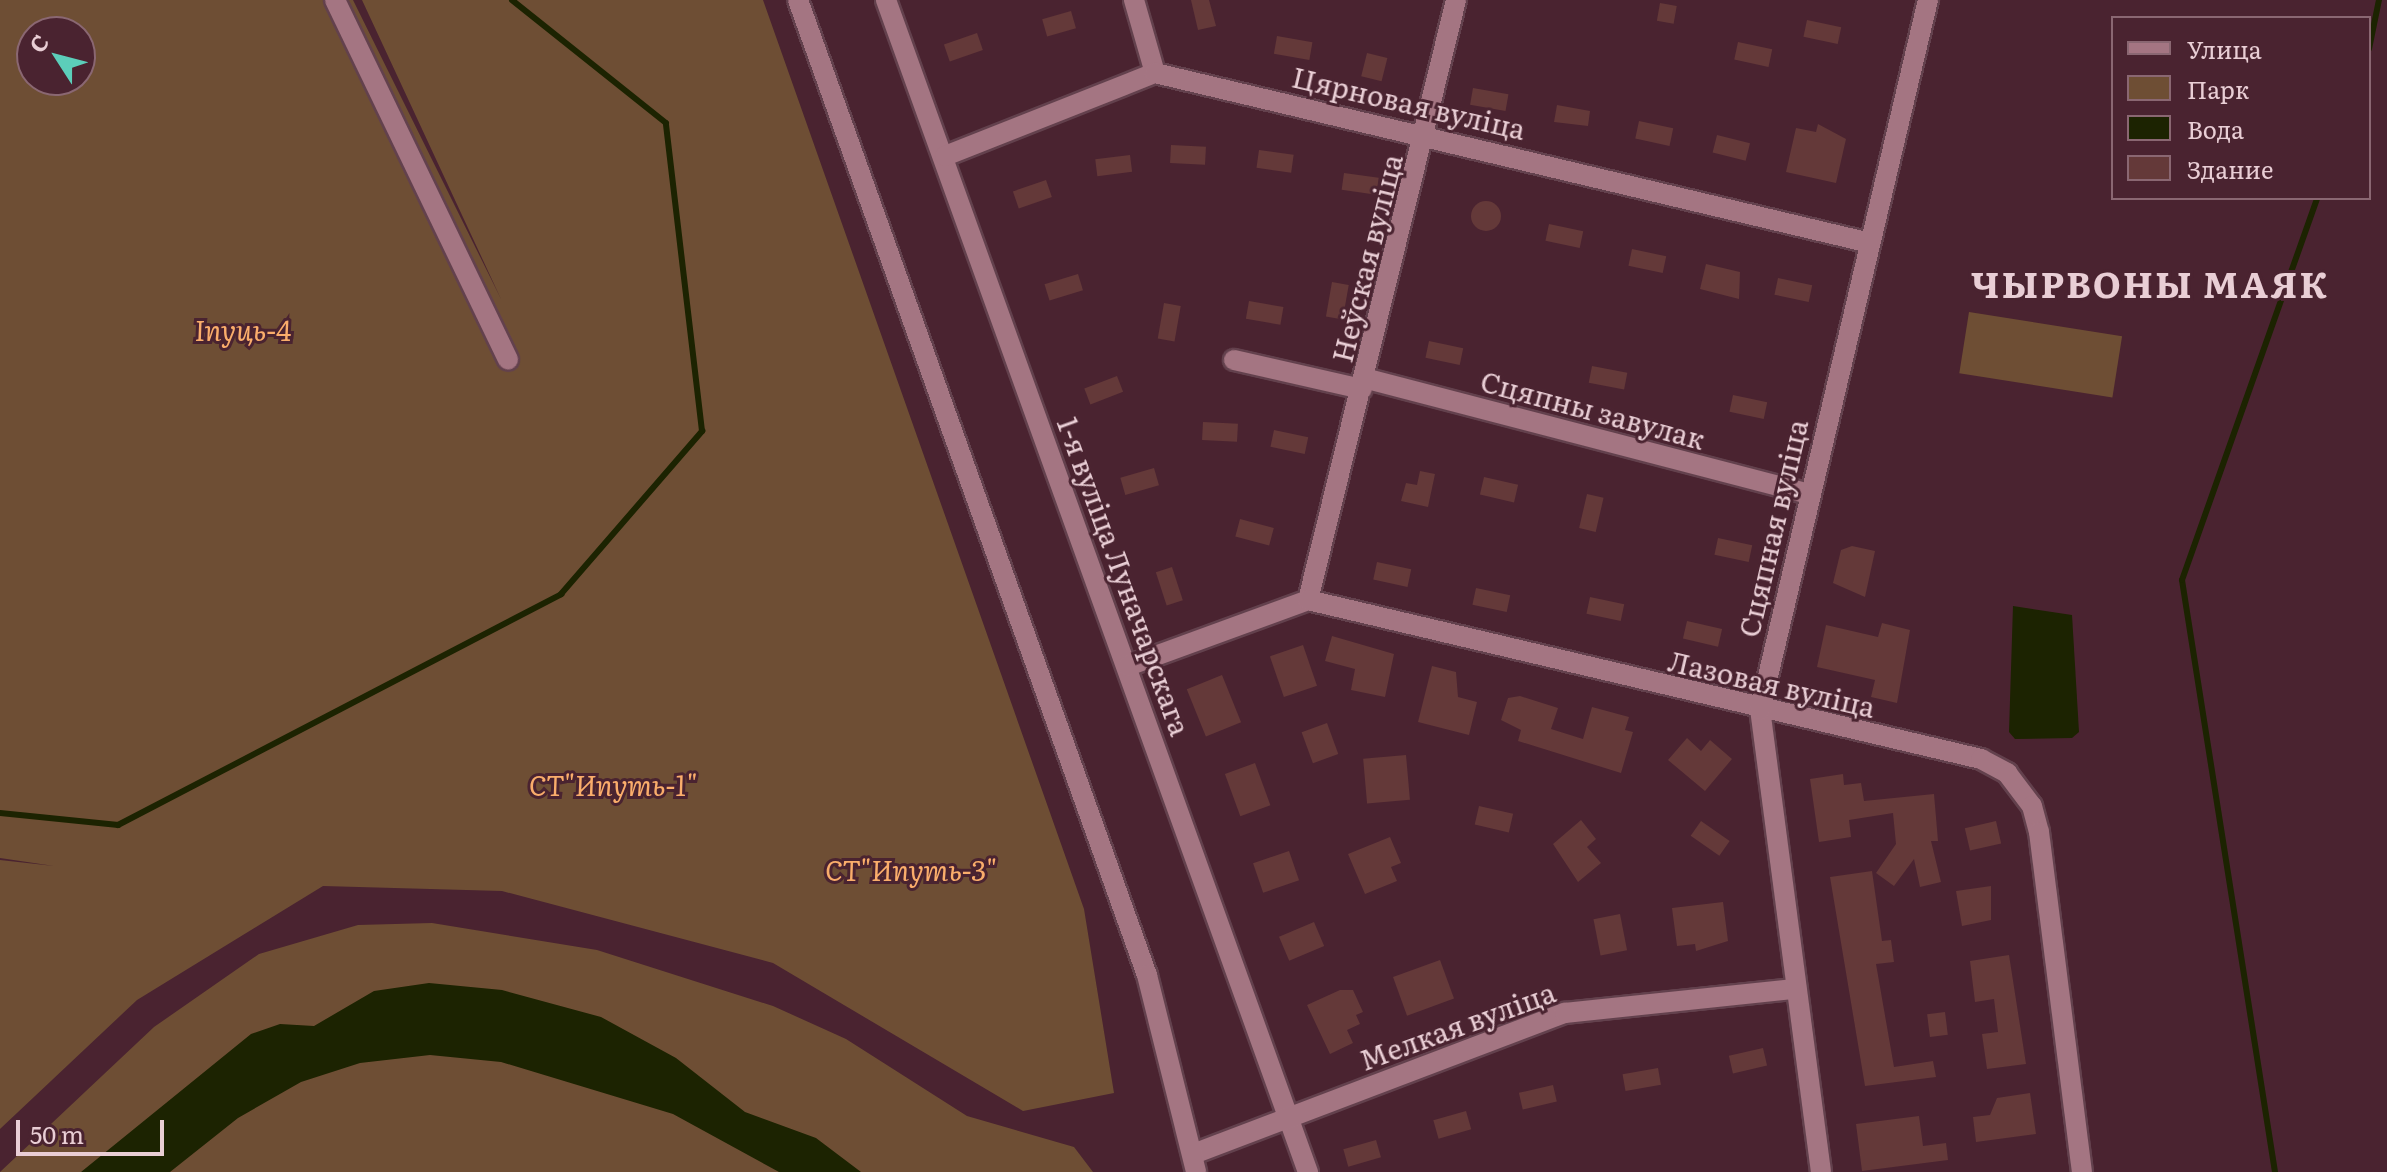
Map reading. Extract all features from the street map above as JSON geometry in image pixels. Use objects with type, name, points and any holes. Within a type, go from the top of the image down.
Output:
[{"type":"street","points":[[335,0],[508,360]]},
{"type":"street","points":[[798,0],[1103,845],[1155,1002],[1195,1163]]},
{"type":"street","name":"1-я вуліца Луначарскага","points":[[886,0],[945,156],[1308,1172]]},
{"type":"street","points":[[945,156],[1155,73],[1134,0]]},
{"type":"street","name":"Неўская вуліца","points":[[1308,600],[1456,0]]},
{"type":"street","name":"Сцяпная вуліца","points":[[1821,1172],[1792,989],[1760,710],[1808,494],[1928,0]]},
{"type":"street","name":"Цярновая вуліца","points":[[1155,73],[1425,133],[1870,243]]},
{"type":"street","name":"Неўская вуліца","points":[[1234,360],[1363,383]]},
{"type":"street","name":"Сцяпны завулак","points":[[1363,383],[1808,494]]},
{"type":"street","points":[[1128,666],[1308,600]]},
{"type":"street","name":"Лазовая вуліца","points":[[1308,600],[1760,710],[1981,759],[2023,788],[2039,832],[2082,1172]]},
{"type":"street","name":"Мелкая вуліца","points":[[1195,1163],[1288,1117],[1565,1013],[1792,989]]},
{"type":"green space","points":[[0,0],[353,0],[501,299],[362,0],[763,0],[1084,909],[1114,1093],[1023,1111],[773,963],[502,891],[323,886],[137,1000],[0,1129],[0,860],[54,866],[0,858]]},
{"type":"green space","points":[[1969,312],[2122,336],[2112,397],[1959,373]]},
{"type":"green space","points":[[432,923],[597,950],[773,1006],[846,1039],[967,1116],[1074,1147],[1093,1172],[0,1172],[154,1027],[259,954],[358,925]]},
{"type":"water","points":[[2013,606],[2072,615],[2079,732],[2072,738],[2015,739],[2009,732]]},
{"type":"water","points":[[429,983],[502,990],[601,1017],[676,1058],[745,1112],[816,1138],[861,1172],[779,1172],[673,1114],[501,1062],[430,1055],[360,1063],[301,1082],[238,1118],[170,1172],[81,1172],[251,1034],[280,1024],[314,1026],[374,991]]},
{"type":"building","points":[[1191,0],[1209,0],[1216,26],[1198,30]]},
{"type":"building","points":[[1660,3],[1677,6],[1674,24],[1657,21]]},
{"type":"building","points":[[1071,11],[1076,28],[1047,37],[1042,19]]},
{"type":"building","points":[[1807,20],[1841,27],[1838,44],[1803,37]]},
{"type":"building","points":[[977,33],[983,50],[950,61],[944,44]]},
{"type":"building","points":[[1277,36],[1312,42],[1309,60],[1274,54]]},
{"type":"building","points":[[1738,42],[1772,49],[1768,67],[1734,60]]},
{"type":"building","points":[[1367,53],[1387,58],[1382,81],[1361,76]]},
{"type":"building","points":[[1473,88],[1508,94],[1506,111],[1470,105]]},
{"type":"building","points":[[1557,105],[1590,111],[1588,126],[1554,122]]},
{"type":"building","points":[[1639,121],[1673,128],[1669,146],[1635,139]]},
{"type":"building","points":[[1818,124],[1846,139],[1836,183],[1786,172],[1796,128],[1816,132]]},
{"type":"building","points":[[1717,135],[1750,143],[1746,161],[1713,152]]},
{"type":"building","points":[[1171,145],[1206,147],[1205,165],[1170,163]]},
{"type":"building","points":[[1259,150],[1294,155],[1291,173],[1256,168]]},
{"type":"building","points":[[1130,155],[1132,172],[1097,176],[1095,159]]},
{"type":"building","points":[[1344,173],[1379,178],[1376,195],[1342,190]]},
{"type":"building","points":[[1046,180],[1052,197],[1019,208],[1013,191]]},
{"type":"building","points":[[1486,201],[1497,205],[1501,216],[1497,227],[1486,231],[1475,227],[1471,216],[1475,205]]},
{"type":"building","points":[[1549,224],[1583,231],[1580,248],[1545,241]]},
{"type":"building","points":[[1632,249],[1666,256],[1663,273],[1628,266]]},
{"type":"building","points":[[1706,264],[1740,272],[1739,299],[1700,289]]},
{"type":"building","points":[[1078,274],[1083,290],[1049,300],[1045,284]]},
{"type":"building","points":[[1778,278],[1812,285],[1809,302],[1774,295]]},
{"type":"building","points":[[1332,282],[1349,285],[1343,319],[1326,316]]},
{"type":"building","points":[[1249,301],[1283,307],[1280,325],[1246,319]]},
{"type":"building","points":[[1164,303],[1181,306],[1174,341],[1158,338]]},
{"type":"building","points":[[1429,341],[1463,348],[1460,365],[1425,358]]},
{"type":"building","points":[[1592,366],[1627,373],[1624,390],[1589,383]]},
{"type":"building","points":[[1117,376],[1123,392],[1090,404],[1084,389]]},
{"type":"building","points":[[1733,395],[1767,402],[1764,419],[1729,412]]},
{"type":"building","points":[[1203,422],[1238,424],[1237,442],[1202,440]]},
{"type":"building","points":[[1274,430],[1308,437],[1305,454],[1270,447]]},
{"type":"building","points":[[1154,468],[1159,485],[1125,495],[1120,478]]},
{"type":"building","points":[[1420,471],[1435,474],[1428,507],[1401,501],[1406,483],[1417,485]]},
{"type":"building","points":[[1484,477],[1518,485],[1514,502],[1480,495]]},
{"type":"building","points":[[1587,494],[1604,498],[1596,532],[1579,528]]},
{"type":"building","points":[[1240,519],[1274,528],[1269,545],[1235,536]]},
{"type":"building","points":[[1718,538],[1752,545],[1749,562],[1714,555]]},
{"type":"building","points":[[1852,546],[1875,551],[1865,597],[1833,583],[1841,550]]},
{"type":"building","points":[[1377,562],[1411,569],[1407,587],[1373,580]]},
{"type":"building","points":[[1172,567],[1183,600],[1167,606],[1156,572]]},
{"type":"building","points":[[1476,588],[1510,595],[1507,612],[1472,605]]},
{"type":"building","points":[[1590,597],[1624,604],[1621,621],[1586,614]]},
{"type":"building","points":[[1687,621],[1722,629],[1718,647],[1683,639]]},
{"type":"building","points":[[1882,623],[1910,630],[1897,703],[1871,697],[1875,680],[1817,667],[1826,625],[1878,637]]},
{"type":"building","points":[[1332,636],[1394,654],[1385,697],[1351,690],[1355,669],[1325,661]]},
{"type":"building","points":[[1303,645],[1317,686],[1284,697],[1270,656]]},
{"type":"building","points":[[1432,666],[1456,672],[1458,697],[1477,702],[1469,735],[1418,722]]},
{"type":"building","points":[[1222,675],[1241,722],[1206,737],[1187,689]]},
{"type":"building","points":[[1520,696],[1558,708],[1551,729],[1583,739],[1592,707],[1629,717],[1625,730],[1633,732],[1621,773],[1518,741],[1521,730],[1501,720],[1508,698]]},
{"type":"building","points":[[1327,723],[1338,754],[1313,763],[1302,732]]},
{"type":"building","points":[[1687,738],[1701,751],[1710,740],[1732,759],[1705,791],[1668,760]]},
{"type":"building","points":[[1406,755],[1410,800],[1367,804],[1363,759]]},
{"type":"building","points":[[1255,763],[1270,805],[1240,816],[1225,774]]},
{"type":"building","points":[[1843,774],[1844,785],[1861,783],[1864,801],[1934,794],[1938,841],[1931,841],[1941,882],[1920,887],[1914,859],[1894,886],[1876,873],[1896,844],[1893,813],[1849,820],[1851,837],[1819,842],[1810,779]]},
{"type":"building","points":[[1479,806],[1513,814],[1509,832],[1475,825]]},
{"type":"building","points":[[1581,820],[1596,839],[1587,847],[1601,863],[1578,882],[1553,844]]},
{"type":"building","points":[[1701,821],[1730,841],[1719,856],[1691,836]]},
{"type":"building","points":[[1996,821],[2001,843],[1970,851],[1965,828]]},
{"type":"building","points":[[1390,837],[1401,863],[1391,867],[1397,881],[1365,894],[1348,854]]},
{"type":"building","points":[[1289,851],[1299,880],[1263,893],[1253,863]]},
{"type":"building","points":[[1872,871],[1882,941],[1891,940],[1894,962],[1876,964],[1894,1067],[1933,1061],[1936,1077],[1865,1086],[1830,877]]},
{"type":"building","points":[[1991,886],[1991,920],[1962,926],[1956,891]]},
{"type":"building","points":[[1723,902],[1728,941],[1696,951],[1695,944],[1677,946],[1672,908]]},
{"type":"building","points":[[1620,914],[1627,950],[1601,955],[1593,919]]},
{"type":"building","points":[[1314,922],[1324,946],[1289,961],[1279,937]]},
{"type":"building","points":[[2009,955],[2026,1064],[1987,1069],[1982,1034],[1998,1032],[1994,999],[1975,1002],[1970,961]]},
{"type":"building","points":[[1440,960],[1454,999],[1407,1016],[1393,977]]},
{"type":"building","points":[[1340,990],[1353,990],[1363,1012],[1356,1015],[1360,1024],[1347,1030],[1353,1043],[1330,1054],[1307,1005]]},
{"type":"building","points":[[1945,1012],[1948,1035],[1930,1037],[1927,1014]]},
{"type":"building","points":[[1763,1048],[1767,1066],[1733,1073],[1729,1056]]},
{"type":"building","points":[[1658,1068],[1661,1085],[1625,1091],[1623,1074]]},
{"type":"building","points":[[1553,1085],[1557,1102],[1523,1109],[1519,1093]]},
{"type":"building","points":[[2030,1093],[2036,1134],[1976,1142],[1973,1117],[1990,1115],[1997,1098]]},
{"type":"building","points":[[1466,1111],[1471,1129],[1439,1139],[1433,1120]]},
{"type":"building","points":[[1919,1116],[1923,1146],[1946,1143],[1948,1160],[1862,1171],[1856,1124]]},
{"type":"building","points":[[1376,1140],[1381,1157],[1348,1167],[1343,1149]]},
{"type":"waterway","points":[[0,813],[118,825],[561,594],[702,431],[666,123],[512,0]]},
{"type":"waterway","points":[[2371,39],[2379,0]]},
{"type":"waterway","points":[[2275,1172],[2182,580],[2316,200]]},
{"type":"district","name":"ЧЫРВОНЫ МАЯК","points":[[2150,283]]},
{"type":"park label","name":"Іпуць-4","points":[[243,329]]},
{"type":"park label","name":"СТ\"Ипуть-1\"","points":[[613,784]]},
{"type":"park label","name":"СТ\"Ипуть-3\"","points":[[911,869]]}]
